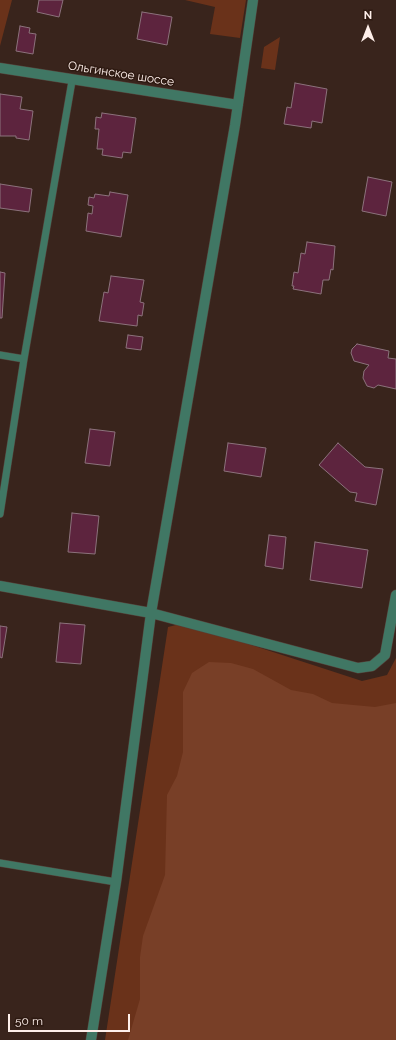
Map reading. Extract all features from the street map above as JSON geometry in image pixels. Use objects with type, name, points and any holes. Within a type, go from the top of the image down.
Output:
[{"type":"street","points":[[91,1040],[116,882],[151,613],[238,106],[253,0]]},
{"type":"street","name":"Ольгинское шоссе","points":[[0,69],[238,106]]},
{"type":"street","points":[[0,586],[151,613],[358,668],[372,666],[385,655],[396,595]]},
{"type":"lane","points":[[0,69],[238,106]]},
{"type":"lane","points":[[0,514],[24,359],[72,81]]},
{"type":"lane","points":[[0,355],[24,359]]},
{"type":"lane","points":[[0,863],[116,882]]},
{"type":"shaded area","points":[[0,0],[12,0],[0,46]]},
{"type":"shaded area","points":[[185,0],[246,0],[240,38],[210,34],[215,7]]},
{"type":"shaded area","points":[[280,37],[275,70],[261,68],[264,47]]},
{"type":"shaded area","points":[[184,623],[362,681],[387,675],[396,658],[396,1040],[105,1040],[168,627]]},
{"type":"shaded area","points":[[209,662],[231,663],[253,669],[291,690],[313,694],[332,703],[375,707],[396,703],[396,1040],[128,1040],[140,999],[140,957],[143,936],[165,875],[167,795],[177,776],[183,752],[183,692],[192,673]]},
{"type":"building","points":[[39,0],[63,0],[59,17],[37,12]]},
{"type":"building","points":[[142,12],[172,17],[167,45],[137,39]]},
{"type":"building","points":[[20,26],[30,28],[29,33],[36,34],[33,54],[16,51]]},
{"type":"building","points":[[295,83],[327,89],[322,123],[312,121],[311,128],[284,124],[287,107],[291,108]]},
{"type":"building","points":[[0,94],[22,97],[20,109],[33,111],[29,140],[16,138],[16,136],[0,136]]},
{"type":"building","points":[[102,113],[136,118],[131,153],[123,152],[122,158],[102,155],[103,149],[97,149],[99,129],[95,129],[96,117],[101,118]]},
{"type":"building","points":[[368,177],[392,182],[386,216],[362,211]]},
{"type":"building","points":[[0,184],[32,189],[29,212],[0,208]]},
{"type":"building","points":[[110,192],[128,195],[121,237],[86,231],[88,213],[92,214],[93,206],[88,205],[89,197],[94,198],[95,194],[109,196]]},
{"type":"building","points":[[307,242],[335,246],[333,270],[331,269],[329,280],[323,280],[321,294],[293,289],[294,286],[292,286],[294,272],[298,273],[301,253],[305,254]]},
{"type":"building","points":[[0,272],[5,273],[2,318],[0,318]]},
{"type":"building","points":[[111,276],[144,280],[140,302],[144,303],[142,316],[138,315],[137,326],[99,321],[104,292],[108,293]]},
{"type":"building","points":[[128,335],[143,337],[141,350],[126,348]]},
{"type":"building","points":[[357,344],[389,351],[388,358],[396,359],[396,389],[378,385],[374,388],[367,386],[363,378],[364,371],[369,365],[354,361],[351,353],[352,349]]},
{"type":"building","points":[[90,429],[115,432],[110,466],[85,463]]},
{"type":"building","points":[[228,443],[266,448],[261,477],[224,471]]},
{"type":"building","points":[[338,443],[365,467],[383,469],[376,505],[355,501],[357,493],[350,492],[319,465]]},
{"type":"building","points":[[72,513],[99,516],[95,554],[68,552]]},
{"type":"building","points":[[269,535],[286,537],[283,569],[265,566]]},
{"type":"building","points":[[315,542],[368,550],[362,588],[310,580]]},
{"type":"building","points":[[60,623],[85,625],[81,664],[56,662]]},
{"type":"building","points":[[0,626],[7,627],[2,658],[0,657]]}]
